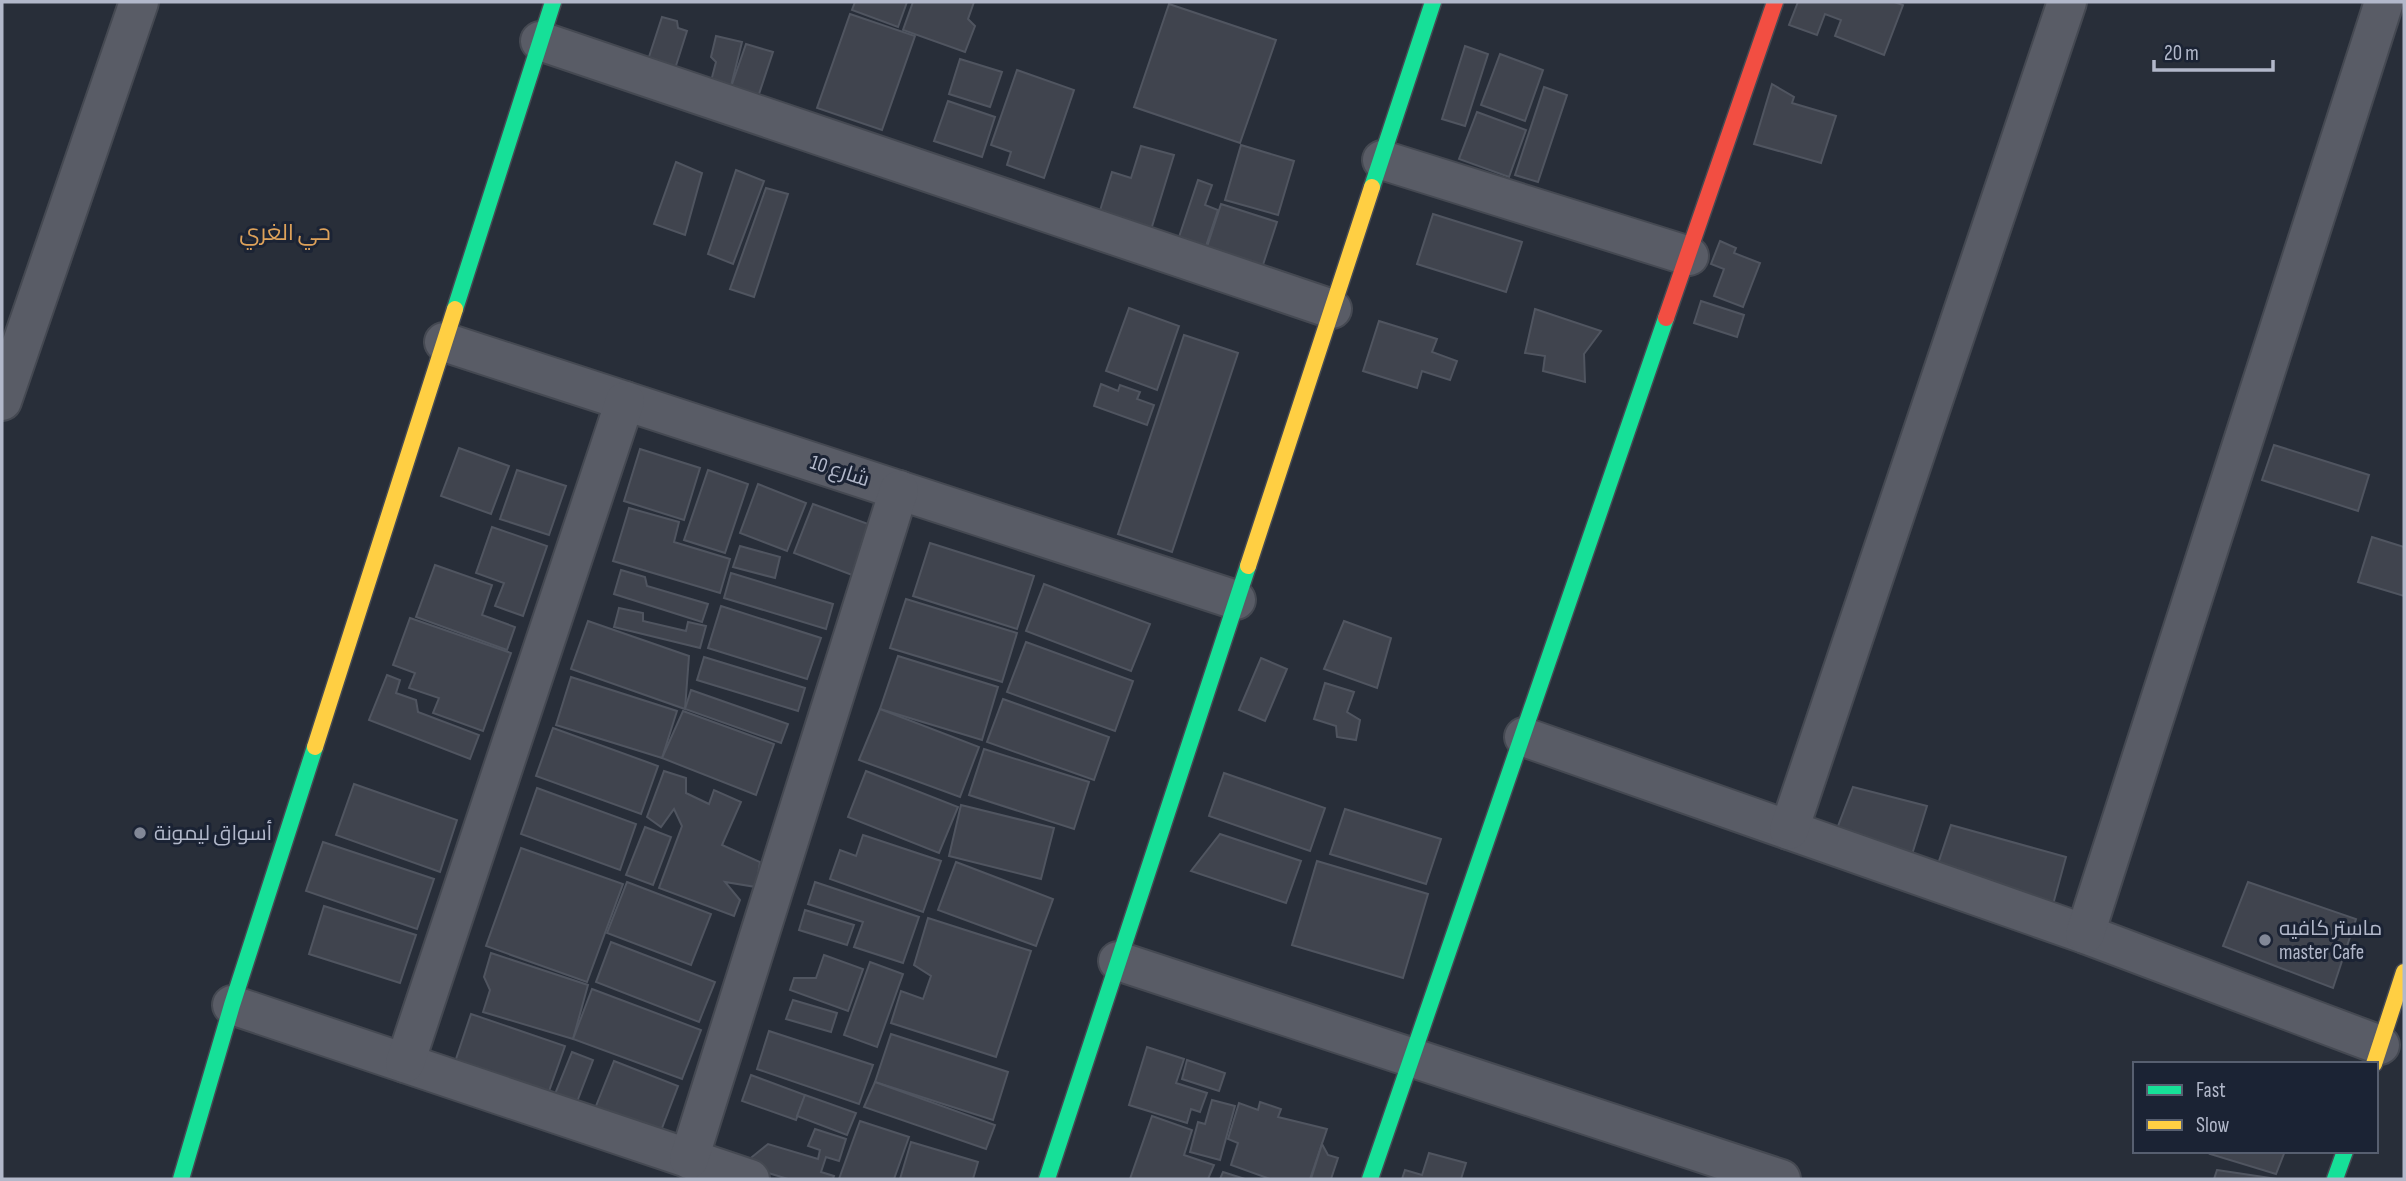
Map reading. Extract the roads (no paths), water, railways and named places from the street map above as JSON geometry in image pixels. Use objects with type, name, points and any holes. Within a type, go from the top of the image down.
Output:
[{"type":"street","points":[[2,401],[139,2]]},
{"type":"street","points":[[181,1179],[232,1005],[553,2]]},
{"type":"street","points":[[1370,1179],[1775,2]]},
{"type":"street","points":[[1789,830],[2067,2]]},
{"type":"street","points":[[2085,934],[2384,2]]},
{"type":"street","points":[[1047,1179],[1381,160],[1426,4]]},
{"type":"street","points":[[540,41],[1332,309]]},
{"type":"street","points":[[1381,160],[1689,256]]},
{"type":"street","name":"شارع 10","points":[[444,342],[1236,600]]},
{"type":"street","points":[[405,1063],[625,401]]},
{"type":"street","points":[[689,1158],[899,490]]},
{"type":"street","points":[[1524,737],[2085,934],[2377,1054],[2404,972]]},
{"type":"street","points":[[1118,961],[1781,1179]]},
{"type":"street","points":[[232,1005],[750,1179]]},
{"type":"street","points":[[2335,1179],[2344,1153]]},
{"type":"place","name":"أسواق ليمونة","points":[[140,833]]},
{"type":"place","name":"ماستر كافيه master Cafe","points":[[2265,940]]},
{"type":"district","name":"حي الغري","points":[[285,233]]}]
